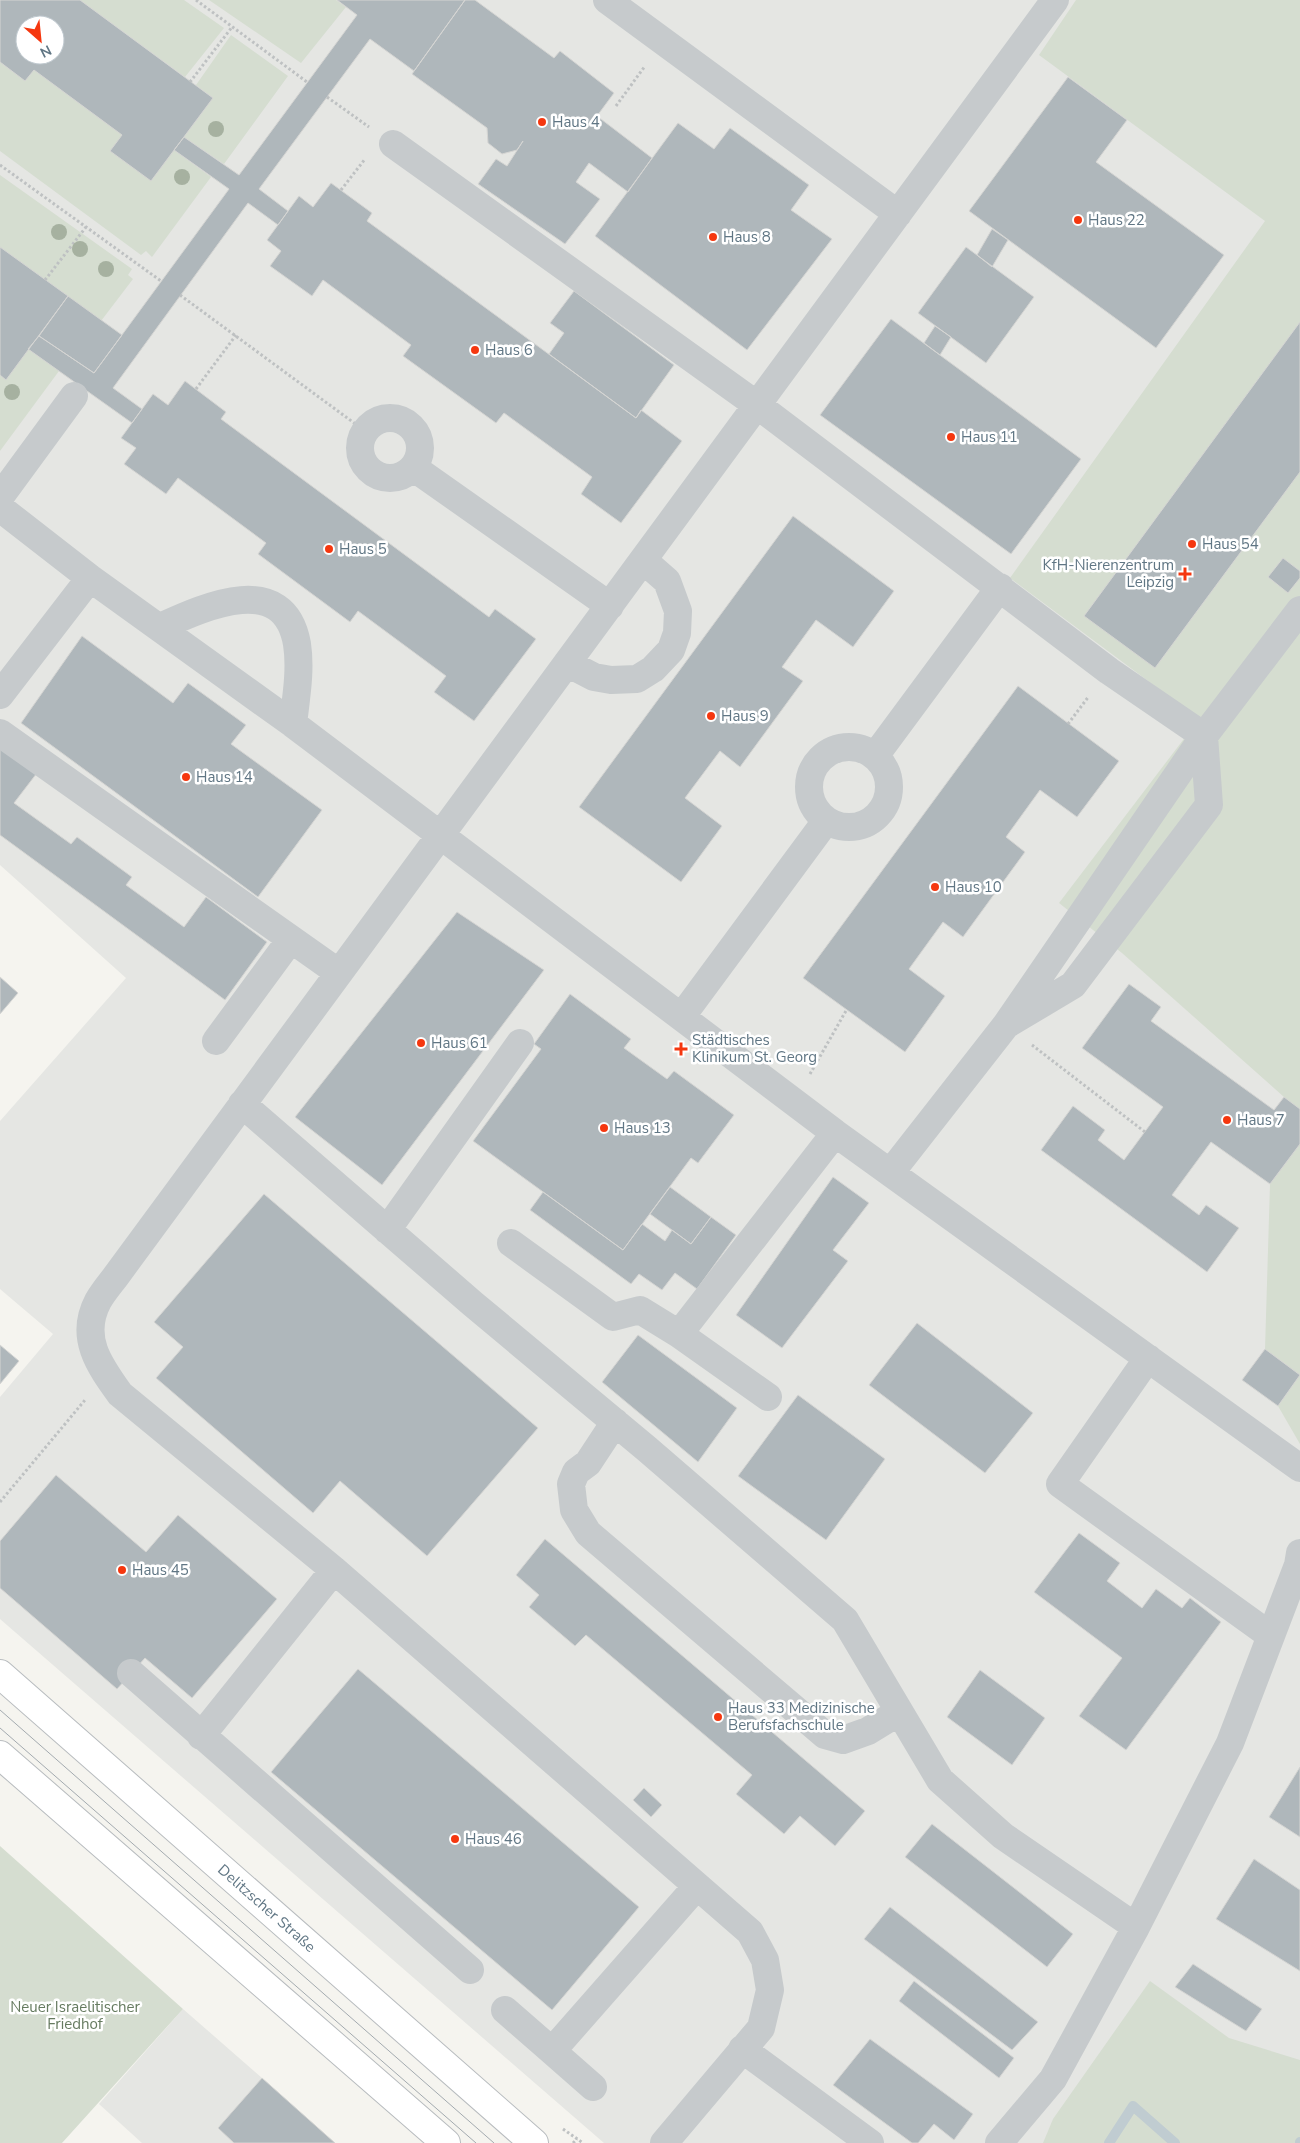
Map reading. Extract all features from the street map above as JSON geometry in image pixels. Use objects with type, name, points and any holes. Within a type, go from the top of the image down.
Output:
[{"type":"main road","name":"Delitzscher Straße","points":[[0,1674],[534,2143]]},
{"type":"main road","points":[[0,1755],[446,2143]]},
{"type":"lane","points":[[607,0],[898,214]]},
{"type":"lane","points":[[664,2143],[761,2028],[770,1990],[765,1960],[750,1932],[334,1570],[120,1394],[106,1374],[91,1344],[90,1323],[98,1301],[1054,0]]},
{"type":"lane","points":[[388,140],[757,405],[1109,671],[1204,736]]},
{"type":"lane","points":[[0,497],[74,396]]},
{"type":"lane","points":[[385,417],[398,418],[409,423],[417,432],[421,444],[420,457],[414,468],[405,475],[394,478],[382,477],[372,472],[364,463],[360,453],[360,441],[365,431],[374,422],[385,417]]},
{"type":"lane","points":[[414,468],[610,606]]},
{"type":"lane","points":[[0,508],[90,578],[293,724],[835,1133],[1300,1468]]},
{"type":"lane","points":[[568,663],[594,677],[611,680],[637,679],[653,669],[671,650],[677,632],[678,611],[667,581],[644,560]]},
{"type":"lane","points":[[0,695],[90,578]]},
{"type":"lane","points":[[875,756],[1000,587]]},
{"type":"lane","points":[[160,627],[196,610],[236,599],[263,601],[280,610],[291,624],[297,644],[298,680],[293,724]]},
{"type":"lane","points":[[890,1172],[1006,1024],[1204,736],[1300,610]]},
{"type":"lane","points":[[0,733],[339,973]]},
{"type":"lane","points":[[1006,1024],[1073,985],[1209,805],[1204,736]]},
{"type":"lane","points":[[855,747],[875,756],[887,772],[890,793],[882,812],[866,825],[845,828],[826,821],[812,804],[809,783],[816,763],[834,749],[855,747]]},
{"type":"lane","points":[[682,1016],[826,821]]},
{"type":"lane","points":[[216,1041],[292,939]]},
{"type":"lane","points":[[387,1230],[520,1043]]},
{"type":"lane","points":[[242,1104],[845,1620],[940,1780],[1003,1836],[1136,1927]]},
{"type":"lane","points":[[679,1334],[835,1133]]},
{"type":"lane","points":[[511,1243],[613,1317],[640,1310],[679,1334],[768,1397]]},
{"type":"lane","points":[[1148,1358],[1060,1484],[1271,1636]]},
{"type":"lane","points":[[615,1422],[588,1463],[576,1472],[571,1484],[574,1510],[588,1533],[825,1735],[844,1740],[868,1731],[899,1712]]},
{"type":"lane","points":[[999,2143],[1053,2079],[1136,1927],[1230,1742],[1298,1565],[1300,1553]]},
{"type":"lane","points":[[201,1736],[334,1570]]},
{"type":"lane","points":[[131,1673],[470,1970]]},
{"type":"lane","points":[[552,2051],[697,1886]]},
{"type":"lane","points":[[505,2010],[593,2087]]},
{"type":"lane","points":[[742,2049],[870,2143]]},
{"type":"path","points":[[196,0],[307,82]]},
{"type":"path","points":[[190,82],[232,27]]},
{"type":"path","points":[[616,106],[663,41]]},
{"type":"path","points":[[327,97],[388,140],[341,190]]},
{"type":"path","points":[[0,165],[161,281]]},
{"type":"path","points":[[46,280],[86,227]]},
{"type":"path","points":[[180,295],[365,431]]},
{"type":"path","points":[[196,389],[236,335]]},
{"type":"path","points":[[794,1102],[846,1009]]},
{"type":"path","points":[[1053,1061],[1145,1132]]},
{"type":"path","points":[[0,1502],[106,1374]]},
{"type":"path","points":[[574,2143],[577,2138]]},
{"type":"shaded area","name":"Städtisches Klinikum St. Georg","points":[[0,0],[1300,0],[1300,2064],[1238,2143],[604,2143],[0,1619],[0,1397],[53,1334],[0,1289],[0,1121],[126,978],[0,865]]},
{"type":"shaded area","points":[[183,2009],[335,2143],[142,2143],[99,2104]]},
{"type":"green space","points":[[80,0],[184,0],[224,28],[185,77]]},
{"type":"green space","points":[[209,0],[336,0],[346,7],[301,63]]},
{"type":"green space","points":[[1076,0],[1300,0],[1300,1109],[1284,1097],[1122,953],[1059,903],[1199,719],[1010,578],[1265,221],[1039,55]]},
{"type":"green space","points":[[231,35],[288,76],[224,164],[184,137],[213,98],[196,85]]},
{"type":"green space","points":[[0,62],[25,81],[34,70],[122,135],[151,181],[174,150],[211,177],[152,257],[146,251],[141,255],[0,151]]},
{"type":"green space","points":[[0,175],[132,269],[128,275],[133,279],[101,321],[0,247]]},
{"type":"green space","points":[[28,349],[59,371],[0,451],[0,375],[6,380]]},
{"type":"green space","points":[[1300,1144],[1300,1375],[1265,1349],[1270,1184]]},
{"type":"green space","points":[[1300,1375],[1300,1444],[1278,1406]]},
{"type":"green space","name":"Neuer Israelitischer Friedhof","points":[[0,1846],[183,2009],[62,2143],[0,2143]]},
{"type":"green space","points":[[1150,1981],[1229,2038],[1300,2060],[1300,2143],[1043,2143],[1053,2119]]},
{"type":"building","points":[[0,0],[80,0],[213,98],[151,181],[110,151],[122,135],[34,70],[25,81],[0,62]]},
{"type":"building","points":[[337,0],[465,0],[414,71],[370,39],[259,189],[288,211],[278,225],[248,203],[113,388],[142,409],[132,423],[28,349],[39,336],[94,373],[229,189],[174,150],[184,137],[239,175],[357,15]]},
{"type":"building","name":"Haus 4","points":[[465,0],[475,0],[554,58],[560,51],[614,93],[597,116],[652,158],[628,192],[589,163],[576,182],[600,199],[565,244],[478,184],[496,159],[507,166],[523,141],[517,150],[502,154],[488,143],[487,128],[412,74]]},
{"type":"building","name":"Haus 22","points":[[1068,77],[1127,120],[1096,162],[1224,255],[1156,348],[969,211]]},
{"type":"building","name":"Haus 8","points":[[678,123],[714,149],[730,128],[809,185],[791,210],[832,239],[747,350],[595,236]]},
{"type":"building","name":"Haus 6","points":[[331,183],[372,213],[367,221],[636,418],[641,410],[682,441],[621,523],[581,494],[592,477],[504,413],[496,423],[403,356],[411,345],[323,280],[312,296],[270,266],[281,251],[267,240],[299,196],[313,207]]},
{"type":"building","points":[[992,229],[1008,240],[992,267],[977,255]]},
{"type":"building","points":[[0,247],[68,296],[6,380],[0,375]]},
{"type":"building","points":[[966,247],[1034,297],[986,363],[918,313]]},
{"type":"building","points":[[574,291],[674,365],[636,418],[549,354],[564,333],[550,323]]},
{"type":"building","points":[[68,296],[122,335],[94,373],[39,336]]},
{"type":"building","name":"Haus 11","points":[[891,319],[1081,459],[1011,554],[820,415]]},
{"type":"building","name":"Haus 54","points":[[1300,322],[1300,472],[1155,668],[1084,616]]},
{"type":"building","points":[[935,326],[951,337],[940,355],[924,343]]},
{"type":"building","name":"Haus 5","points":[[185,381],[226,412],[221,419],[489,617],[495,609],[536,639],[474,721],[434,692],[446,676],[358,611],[350,622],[258,554],[266,543],[178,478],[166,494],[124,464],[136,448],[121,438],[153,394],[168,405]]},
{"type":"building","name":"Haus 9","points":[[793,516],[894,591],[853,647],[816,620],[782,667],[803,681],[740,767],[720,751],[685,798],[722,826],[681,882],[579,807]]},
{"type":"building","points":[[1283,558],[1300,571],[1300,578],[1288,593],[1268,577]]},
{"type":"building","name":"Haus 14","points":[[82,636],[173,703],[188,683],[246,725],[231,744],[322,810],[258,897],[21,723]]},
{"type":"building","name":"Haus 10","points":[[1018,686],[1119,761],[1077,817],[1040,790],[1006,837],[1025,852],[963,937],[943,922],[909,969],[945,996],[905,1052],[803,978]]},
{"type":"building","points":[[0,746],[37,773],[14,803],[71,844],[77,837],[132,877],[126,885],[184,927],[206,897],[267,942],[225,1000],[0,835]]},
{"type":"building","name":"Haus 61","points":[[457,912],[544,970],[382,1185],[295,1117]]},
{"type":"building","points":[[0,977],[18,993],[0,1014]]},
{"type":"building","name":"Haus 7","points":[[1129,984],[1161,1007],[1151,1021],[1274,1110],[1284,1097],[1300,1109],[1300,1144],[1270,1184],[1211,1142],[1172,1195],[1199,1215],[1206,1205],[1239,1228],[1207,1272],[1041,1150],[1073,1106],[1105,1130],[1098,1140],[1124,1160],[1163,1107],[1082,1048]]},
{"type":"building","name":"Haus 13","points":[[570,994],[631,1039],[624,1048],[667,1079],[674,1071],[734,1115],[698,1163],[691,1158],[623,1250],[473,1141],[541,1049],[534,1044]]},
{"type":"building","points":[[833,1177],[869,1203],[833,1250],[848,1261],[782,1348],[736,1315]]},
{"type":"building","points":[[670,1187],[711,1217],[691,1244],[650,1214]]},
{"type":"building","points":[[543,1192],[623,1250],[642,1224],[665,1241],[672,1230],[691,1244],[711,1217],[736,1235],[697,1289],[675,1273],[662,1290],[639,1274],[631,1284],[530,1210]]},
{"type":"building","points":[[264,1194],[538,1428],[427,1556],[340,1481],[313,1513],[156,1378],[183,1347],[154,1322]]},
{"type":"building","points":[[917,1323],[1033,1413],[985,1473],[869,1385]]},
{"type":"building","points":[[638,1335],[737,1408],[698,1462],[602,1382]]},
{"type":"building","points":[[0,1345],[19,1361],[0,1384]]},
{"type":"building","points":[[1265,1349],[1300,1375],[1278,1406],[1242,1380]]},
{"type":"building","points":[[798,1395],[885,1459],[826,1540],[738,1476]]},
{"type":"building","name":"Haus 45","points":[[56,1475],[146,1552],[178,1515],[277,1599],[192,1698],[145,1658],[117,1689],[0,1588],[0,1541]]},
{"type":"building","points":[[1079,1533],[1120,1563],[1107,1581],[1142,1608],[1156,1589],[1182,1608],[1190,1598],[1221,1622],[1126,1750],[1079,1716],[1122,1658],[1034,1592]]},
{"type":"building","name":"Haus 33 Medizinische Berufsfachschule","points":[[545,1539],[865,1811],[835,1846],[800,1816],[784,1834],[736,1794],[752,1775],[586,1635],[575,1646],[529,1607],[539,1595],[516,1575]]},
{"type":"building","name":"Haus 46","points":[[358,1669],[639,1907],[552,2010],[271,1772]]},
{"type":"building","points":[[980,1670],[1045,1718],[1012,1765],[947,1717]]},
{"type":"building","points":[[1300,1767],[1300,1837],[1269,1817]]},
{"type":"building","points":[[644,1788],[662,1805],[651,1817],[633,1800]]},
{"type":"building","points":[[932,1824],[1073,1934],[1047,1967],[905,1857]]},
{"type":"building","points":[[1254,1859],[1300,1890],[1300,1971],[1216,1919]]},
{"type":"building","points":[[890,1907],[1038,2022],[1012,2050],[864,1939]]},
{"type":"building","points":[[1193,1964],[1262,2009],[1246,2031],[1175,1987]]},
{"type":"building","points":[[914,1981],[1014,2058],[999,2078],[899,2001]]},
{"type":"building","points":[[870,2039],[973,2114],[954,2140],[934,2124],[918,2143],[912,2143],[833,2085]]},
{"type":"building","points":[[262,2078],[335,2143],[234,2143],[218,2128]]},
{"type":"waterway","points":[[1109,2143],[1133,2106],[1175,2143]]},
{"type":"tram line","points":[[0,1710],[494,2143]]},
{"type":"tram line","points":[[0,1728],[476,2143]]},
{"type":"place","name":"Haus 4","points":[[542,122]]},
{"type":"place","name":"Haus 22","points":[[1078,220]]},
{"type":"place","name":"Haus 8","points":[[713,237]]},
{"type":"place","name":"Haus 6","points":[[475,350]]},
{"type":"place","name":"Haus 11","points":[[951,437]]},
{"type":"place","name":"Haus 54","points":[[1192,544]]},
{"type":"place","name":"Haus 5","points":[[329,549]]},
{"type":"place","name":"KfH-Nierenzentrum Leipzig","points":[[1185,574]]},
{"type":"place","name":"Haus 9","points":[[711,716]]},
{"type":"place","name":"Haus 14","points":[[186,777]]},
{"type":"place","name":"Haus 10","points":[[935,887]]},
{"type":"place","name":"Haus 61","points":[[421,1043]]},
{"type":"place","name":"Städtisches Klinikum St. Georg","points":[[681,1049]]},
{"type":"place","name":"Haus 7","points":[[1227,1120]]},
{"type":"place","name":"Haus 13","points":[[604,1128]]},
{"type":"place","name":"Haus 45","points":[[122,1570]]},
{"type":"place","name":"Haus 33 Medizinische Berufsfachschule","points":[[718,1717]]},
{"type":"place","name":"Haus 46","points":[[455,1839]]}]
